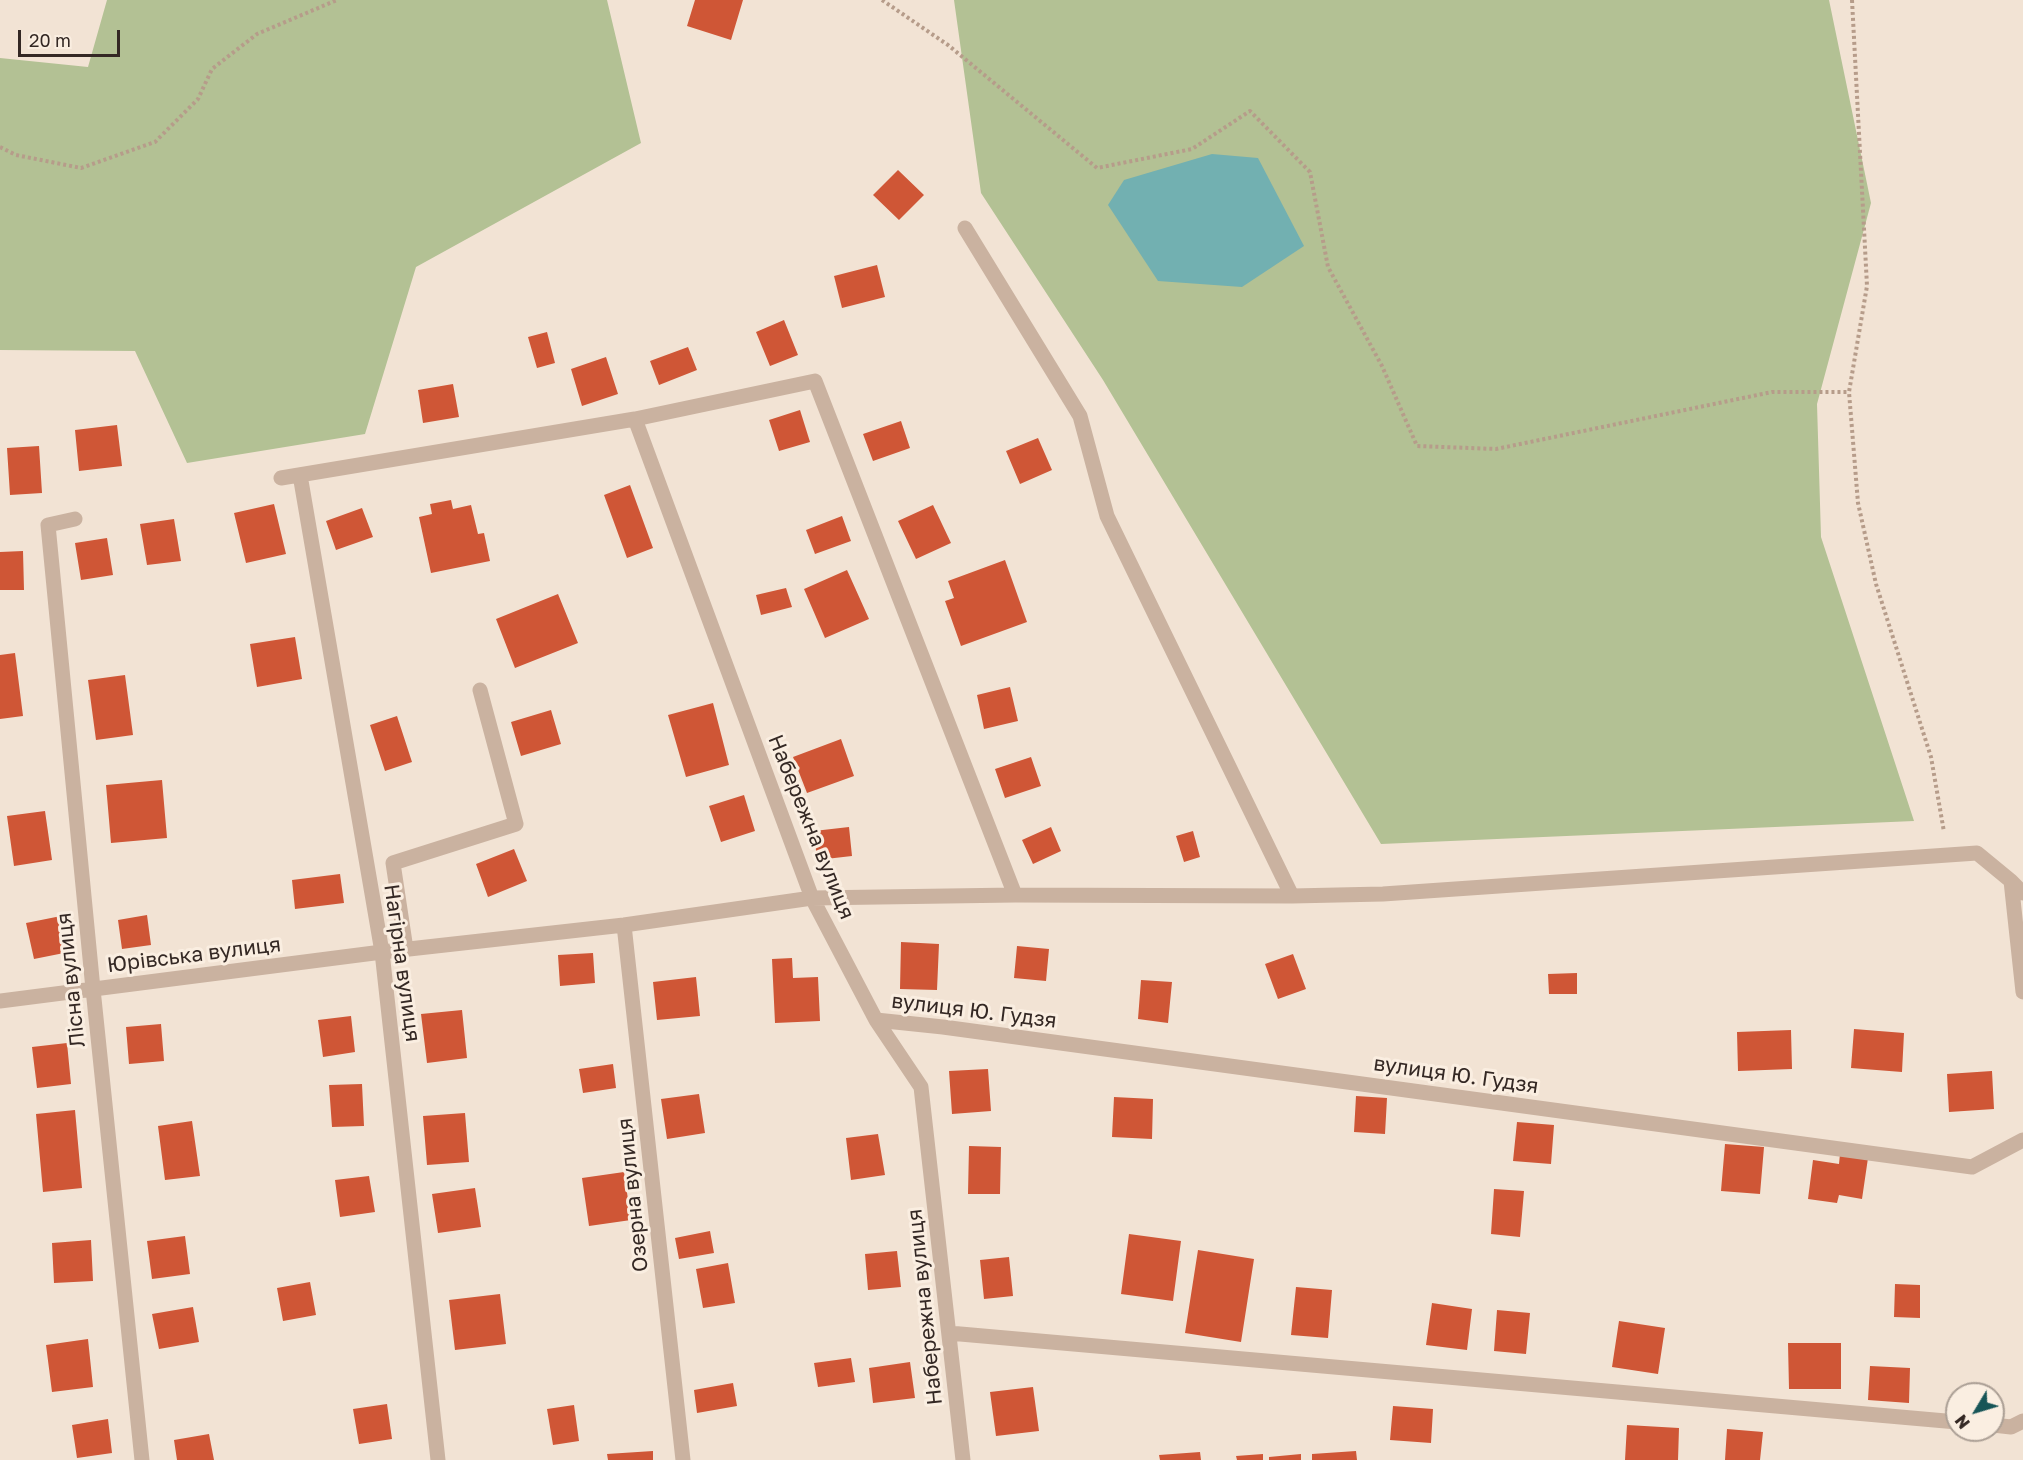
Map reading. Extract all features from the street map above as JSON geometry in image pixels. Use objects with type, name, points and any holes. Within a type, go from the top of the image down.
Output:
[{"type":"street","points":[[965,228],[1080,416],[1107,516],[1292,896]]},
{"type":"street","points":[[281,478],[635,419],[815,381],[1015,895]]},
{"type":"street","name":"Набережна вулиця","points":[[635,419],[812,898],[876,1020],[921,1087],[963,1460]]},
{"type":"street","name":"Нагірна вулиця","points":[[300,476],[394,950],[438,1460]]},
{"type":"street","name":"Лісна вулиця","points":[[75,519],[48,525],[142,1460]]},
{"type":"street","points":[[394,950],[393,863],[516,824],[480,690]]},
{"type":"street","name":"Юрівська вулиця","points":[[0,1001],[394,950],[624,925],[812,898],[1015,895],[1292,896],[1442,891],[1977,853],[2023,893]]},
{"type":"street","points":[[2011,881],[2023,992]]},
{"type":"street","name":"Озерна вулиця","points":[[624,925],[683,1460]]},
{"type":"street","name":"вулиця Ю. Гудзя","points":[[876,1020],[955,1028],[1972,1167],[2023,1140]]},
{"type":"street","points":[[949,1333],[1945,1421]]},
{"type":"street","points":[[2005,1426],[2011,1427],[2023,1421]]},
{"type":"path","points":[[0,147],[16,155],[81,168],[155,142],[198,99],[212,69],[257,34],[337,0]]},
{"type":"path","points":[[882,0],[948,45],[1097,168],[1192,149],[1250,111],[1310,172],[1328,267],[1382,366],[1417,446],[1496,449],[1772,392],[1849,392]]},
{"type":"path","points":[[1852,0],[1868,286],[1849,392],[1858,503],[1876,584],[1930,757],[1948,854]]},
{"type":"green space","points":[[107,0],[607,0],[641,143],[416,267],[365,434],[187,463],[135,351],[0,350],[0,58],[88,67]]},
{"type":"green space","points":[[954,0],[1829,0],[1871,203],[1817,404],[1821,537],[1914,821],[1381,844],[1103,380],[981,193]]},
{"type":"water","points":[[1212,154],[1258,158],[1304,246],[1242,287],[1158,281],[1108,205],[1124,180]]},
{"type":"building","points":[[695,0],[743,0],[731,40],[687,26]]},
{"type":"building","points":[[898,170],[924,195],[899,220],[873,195]]},
{"type":"building","points":[[877,265],[885,297],[842,308],[834,276]]},
{"type":"building","points":[[784,320],[798,355],[770,366],[756,332]]},
{"type":"building","points":[[547,332],[555,363],[537,368],[528,337]]},
{"type":"building","points":[[688,347],[697,370],[659,385],[650,361]]},
{"type":"building","points":[[606,357],[618,394],[582,406],[571,369]]},
{"type":"building","points":[[453,384],[459,417],[423,423],[418,390]]},
{"type":"building","points":[[800,410],[810,442],[779,451],[769,420]]},
{"type":"building","points":[[901,421],[910,448],[873,461],[863,434]]},
{"type":"building","points":[[117,425],[122,466],[79,471],[75,430]]},
{"type":"building","points":[[1038,438],[1052,470],[1020,484],[1006,451]]},
{"type":"building","points":[[39,446],[42,493],[10,495],[7,448]]},
{"type":"building","points":[[630,485],[653,548],[627,558],[604,495]]},
{"type":"building","points":[[451,500],[453,509],[471,505],[478,534],[484,533],[490,561],[431,573],[419,517],[432,514],[430,504]]},
{"type":"building","points":[[274,504],[286,554],[246,563],[234,513]]},
{"type":"building","points":[[933,505],[951,543],[916,559],[898,521]]},
{"type":"building","points":[[362,508],[373,537],[336,550],[326,521]]},
{"type":"building","points":[[842,516],[851,541],[815,554],[806,530]]},
{"type":"building","points":[[174,519],[181,561],[147,565],[140,524]]},
{"type":"building","points":[[107,538],[113,575],[81,580],[75,543]]},
{"type":"building","points":[[23,551],[24,590],[0,590],[0,552]]},
{"type":"building","points":[[1005,560],[1027,622],[961,646],[945,601],[954,598],[948,581]]},
{"type":"building","points":[[847,570],[869,619],[825,638],[804,589]]},
{"type":"building","points":[[786,588],[792,607],[761,615],[756,595]]},
{"type":"building","points":[[558,594],[578,643],[515,668],[496,619]]},
{"type":"building","points":[[295,637],[302,679],[257,687],[250,644]]},
{"type":"building","points":[[15,653],[23,716],[0,719],[0,655]]},
{"type":"building","points":[[125,675],[133,735],[96,740],[88,680]]},
{"type":"building","points":[[1010,687],[1018,721],[984,729],[977,695]]},
{"type":"building","points":[[713,703],[729,765],[686,777],[668,715]]},
{"type":"building","points":[[551,710],[561,744],[521,756],[511,722]]},
{"type":"building","points":[[397,716],[412,762],[385,771],[370,725]]},
{"type":"building","points":[[841,739],[854,776],[807,793],[793,757]]},
{"type":"building","points":[[1031,757],[1041,786],[1005,798],[995,769]]},
{"type":"building","points":[[162,780],[167,838],[111,843],[106,785]]},
{"type":"building","points":[[744,795],[755,831],[721,842],[709,806]]},
{"type":"building","points":[[45,811],[52,860],[14,866],[7,816]]},
{"type":"building","points":[[849,827],[852,856],[817,860],[814,831]]},
{"type":"building","points":[[1051,827],[1061,851],[1033,864],[1022,840]]},
{"type":"building","points":[[1193,831],[1200,857],[1184,862],[1176,836]]},
{"type":"building","points":[[514,849],[527,881],[488,897],[476,864]]},
{"type":"building","points":[[340,874],[344,903],[295,909],[292,880]]},
{"type":"building","points":[[147,915],[151,945],[122,949],[118,920]]},
{"type":"building","points":[[61,916],[69,952],[34,959],[26,923]]},
{"type":"building","points":[[901,942],[939,944],[937,990],[900,989]]},
{"type":"building","points":[[1017,946],[1049,949],[1046,981],[1014,978]]},
{"type":"building","points":[[593,953],[595,983],[560,986],[558,955]]},
{"type":"building","points":[[1293,954],[1306,989],[1278,999],[1265,964]]},
{"type":"building","points":[[792,958],[793,978],[818,977],[820,1021],[775,1023],[772,959]]},
{"type":"building","points":[[1577,973],[1577,994],[1549,994],[1548,974]]},
{"type":"building","points":[[696,977],[700,1016],[657,1020],[653,982]]},
{"type":"building","points":[[1141,980],[1172,982],[1168,1023],[1138,1019]]},
{"type":"building","points":[[462,1010],[467,1058],[427,1063],[421,1014]]},
{"type":"building","points":[[351,1016],[355,1052],[323,1057],[318,1020]]},
{"type":"building","points":[[161,1024],[164,1061],[129,1064],[126,1027]]},
{"type":"building","points":[[1854,1029],[1904,1033],[1902,1072],[1851,1068]]},
{"type":"building","points":[[1791,1030],[1792,1069],[1738,1071],[1737,1032]]},
{"type":"building","points":[[67,1043],[71,1084],[37,1088],[32,1047]]},
{"type":"building","points":[[613,1064],[616,1088],[583,1093],[579,1069]]},
{"type":"building","points":[[988,1069],[991,1111],[952,1114],[949,1071]]},
{"type":"building","points":[[1992,1071],[1994,1109],[1949,1112],[1947,1074]]},
{"type":"building","points":[[362,1084],[364,1126],[332,1127],[329,1085]]},
{"type":"building","points":[[699,1094],[705,1133],[667,1139],[661,1099]]},
{"type":"building","points":[[1356,1096],[1387,1098],[1385,1134],[1354,1132]]},
{"type":"building","points":[[1114,1097],[1153,1099],[1152,1139],[1112,1137]]},
{"type":"building","points":[[75,1110],[82,1188],[43,1192],[36,1114]]},
{"type":"building","points":[[465,1113],[469,1162],[427,1165],[423,1116]]},
{"type":"building","points":[[192,1121],[200,1176],[165,1180],[158,1126]]},
{"type":"building","points":[[1517,1122],[1554,1125],[1551,1164],[1513,1161]]},
{"type":"building","points":[[878,1134],[885,1175],[851,1180],[846,1138]]},
{"type":"building","points":[[1725,1144],[1764,1147],[1760,1194],[1721,1191]]},
{"type":"building","points":[[969,1146],[1001,1147],[1000,1194],[968,1194]]},
{"type":"building","points":[[1840,1154],[1868,1158],[1862,1199],[1839,1195],[1837,1203],[1808,1199],[1813,1160],[1839,1164]]},
{"type":"building","points":[[624,1172],[631,1220],[589,1226],[582,1178]]},
{"type":"building","points":[[369,1176],[375,1212],[340,1217],[335,1180]]},
{"type":"building","points":[[475,1188],[481,1227],[438,1233],[432,1194]]},
{"type":"building","points":[[1494,1189],[1524,1191],[1520,1237],[1491,1234]]},
{"type":"building","points":[[710,1231],[714,1253],[679,1259],[675,1238]]},
{"type":"building","points":[[1129,1234],[1181,1241],[1173,1301],[1121,1294]]},
{"type":"building","points":[[185,1236],[190,1274],[152,1279],[147,1241]]},
{"type":"building","points":[[91,1240],[93,1281],[54,1283],[52,1243]]},
{"type":"building","points":[[1198,1250],[1254,1259],[1241,1342],[1185,1333]]},
{"type":"building","points":[[897,1251],[901,1287],[868,1290],[865,1254]]},
{"type":"building","points":[[1009,1257],[1013,1296],[984,1299],[980,1260]]},
{"type":"building","points":[[728,1263],[735,1303],[703,1308],[696,1269]]},
{"type":"building","points":[[310,1282],[316,1315],[283,1321],[277,1288]]},
{"type":"building","points":[[1895,1284],[1920,1285],[1920,1318],[1894,1317]]},
{"type":"building","points":[[1296,1287],[1332,1290],[1328,1338],[1291,1335]]},
{"type":"building","points":[[500,1294],[506,1344],[455,1350],[449,1300]]},
{"type":"building","points":[[1432,1303],[1472,1309],[1467,1350],[1426,1345]]},
{"type":"building","points":[[193,1307],[199,1342],[159,1349],[152,1314]]},
{"type":"building","points":[[1497,1310],[1530,1313],[1526,1354],[1494,1351]]},
{"type":"building","points":[[1619,1321],[1665,1328],[1658,1374],[1612,1367]]},
{"type":"building","points":[[88,1339],[93,1387],[52,1392],[46,1345]]},
{"type":"building","points":[[1788,1343],[1841,1343],[1841,1389],[1789,1389]]},
{"type":"building","points":[[851,1358],[855,1382],[818,1387],[814,1363]]},
{"type":"building","points":[[910,1362],[915,1398],[873,1403],[869,1368]]},
{"type":"building","points":[[1870,1366],[1910,1368],[1909,1403],[1868,1400]]},
{"type":"building","points":[[733,1383],[737,1406],[697,1413],[694,1390]]},
{"type":"building","points":[[1033,1387],[1039,1431],[996,1436],[990,1392]]},
{"type":"building","points":[[387,1404],[392,1439],[359,1444],[353,1409]]},
{"type":"building","points":[[574,1405],[579,1441],[553,1445],[547,1409]]},
{"type":"building","points":[[1393,1406],[1433,1409],[1431,1443],[1390,1440]]},
{"type":"building","points":[[108,1419],[112,1453],[77,1458],[72,1425]]},
{"type":"building","points":[[1627,1425],[1679,1428],[1678,1460],[1625,1460]]},
{"type":"building","points":[[1727,1429],[1763,1432],[1760,1460],[1725,1460]]},
{"type":"building","points":[[209,1434],[214,1460],[177,1460],[174,1440]]},
{"type":"building","points":[[653,1451],[653,1460],[608,1460],[607,1454]]},
{"type":"building","points":[[1356,1451],[1357,1460],[1312,1460],[1312,1454]]},
{"type":"building","points":[[1200,1452],[1201,1460],[1160,1460],[1159,1455]]},
{"type":"building","points":[[1263,1454],[1263,1460],[1237,1460],[1236,1456]]},
{"type":"building","points":[[1301,1454],[1301,1460],[1269,1460],[1269,1457]]}]
